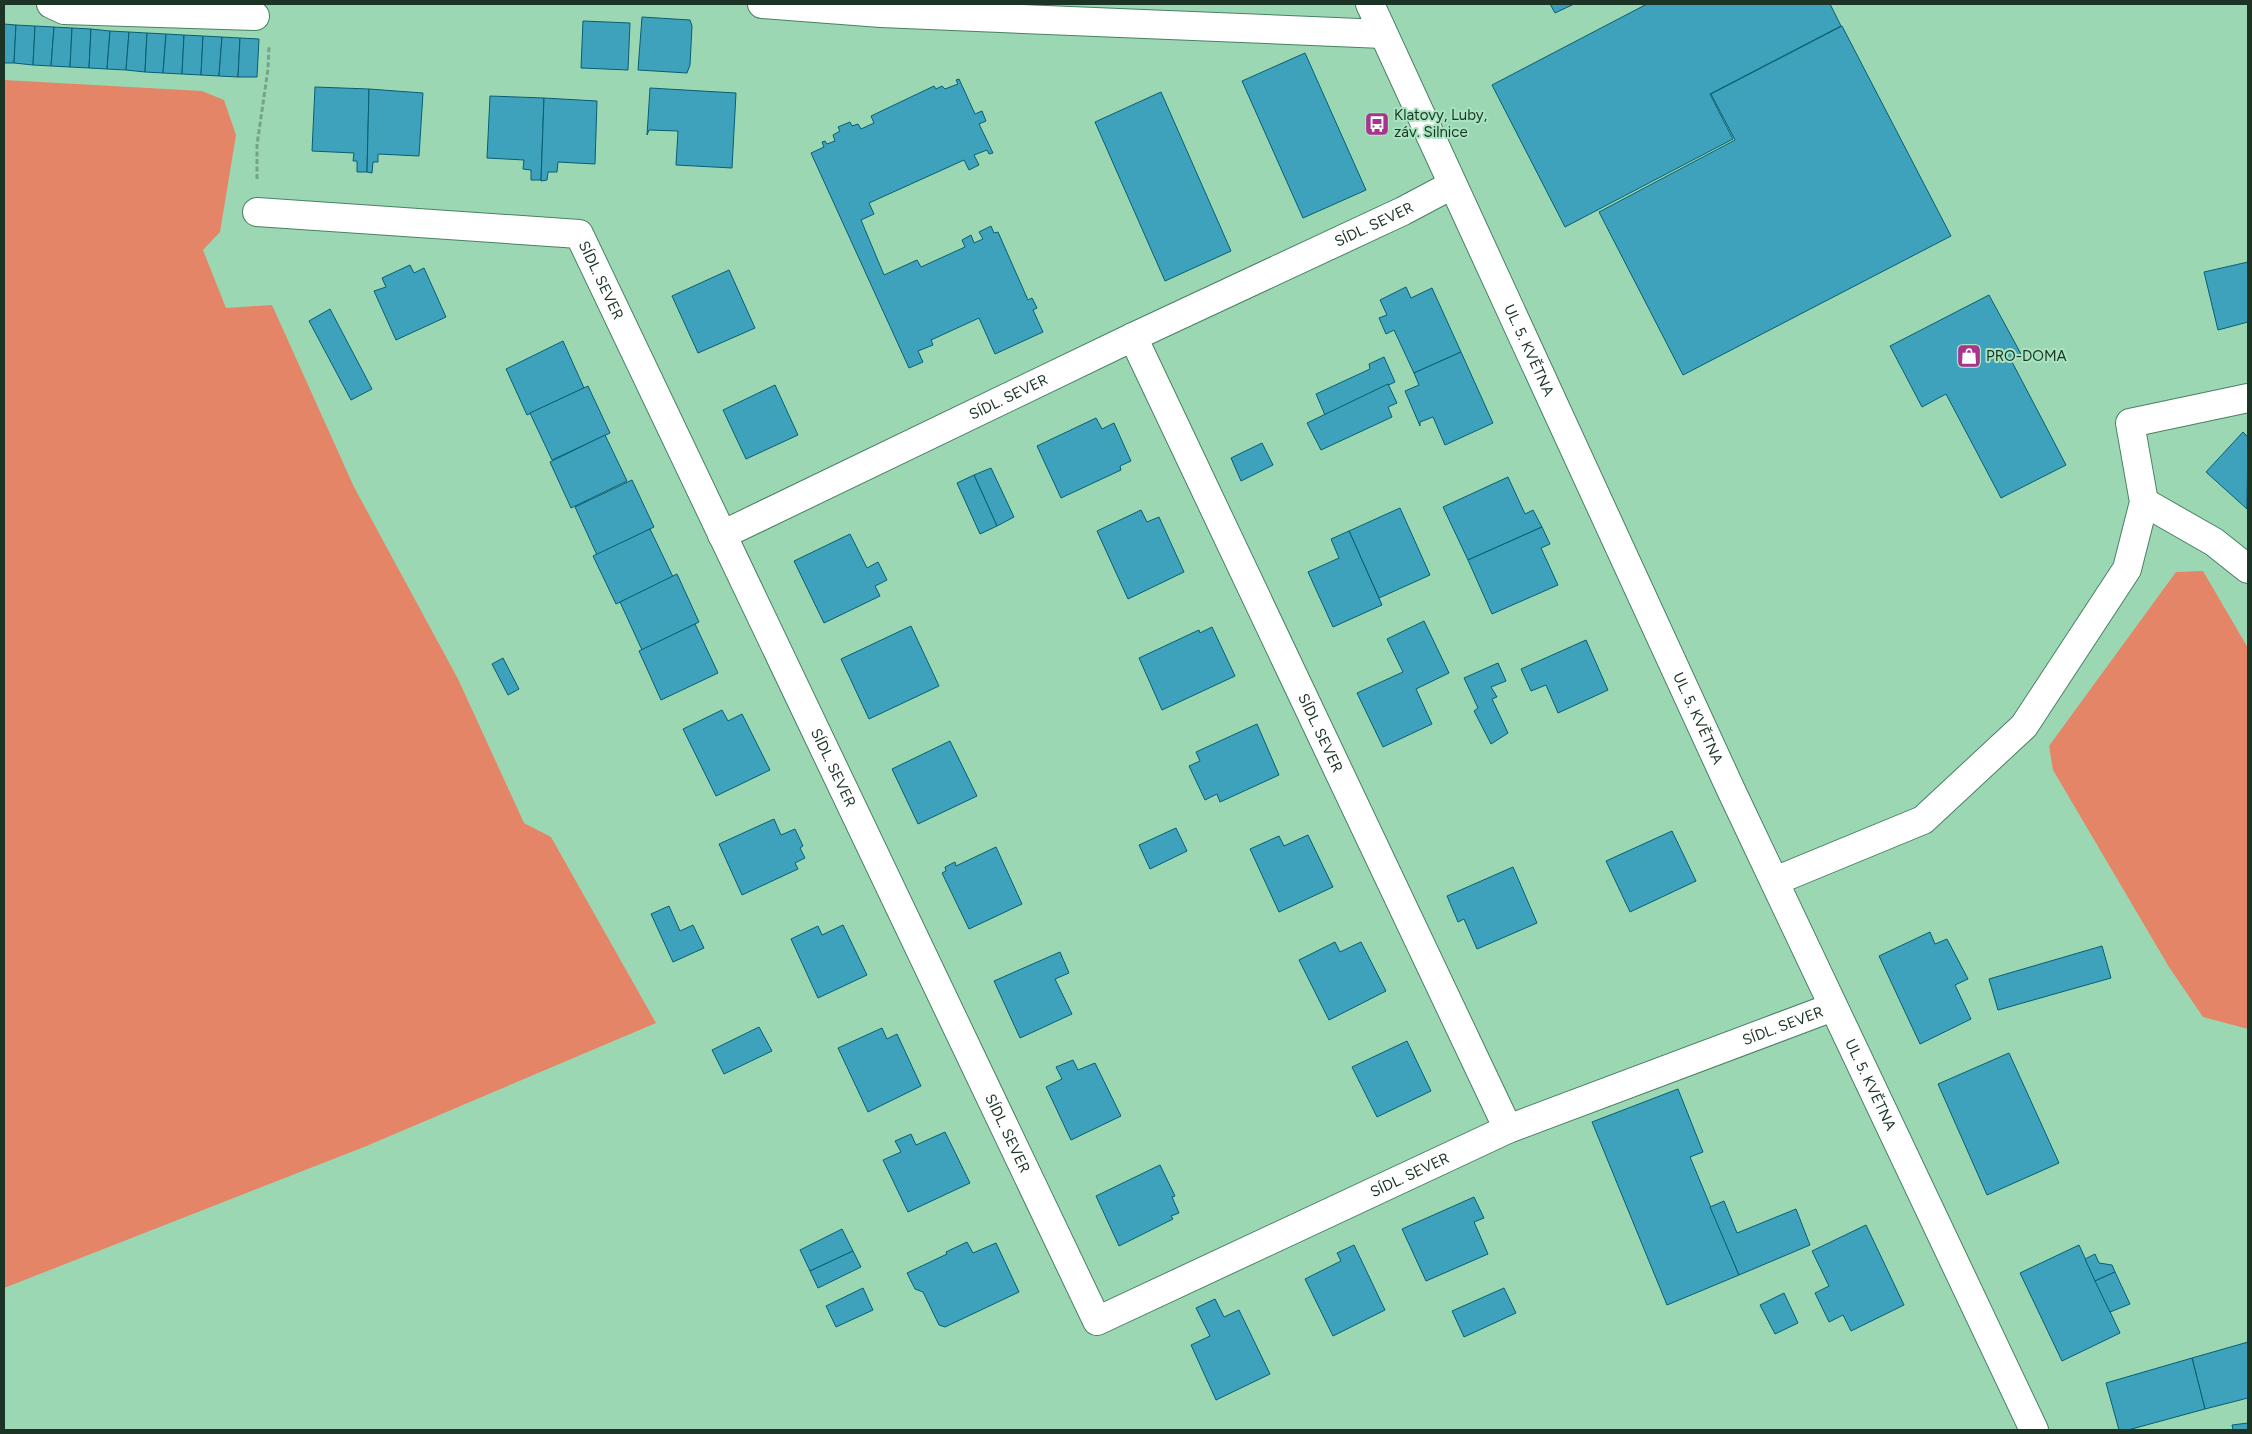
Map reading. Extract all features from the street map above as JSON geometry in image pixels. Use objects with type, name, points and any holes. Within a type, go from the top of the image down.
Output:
[{"type":"street","points":[[51,4],[64,10],[255,16]]},
{"type":"street","points":[[762,4],[881,14],[1383,34]]},
{"type":"street","name":"UL. 5. KVĚTNA","points":[[1370,4],[1731,790],[2034,1430]]},
{"type":"street","name":"SÍDL. SEVER","points":[[722,535],[1133,337],[1403,211],[1452,185]]},
{"type":"street","name":"SÍDL. SEVER","points":[[258,212],[578,234],[1097,1321],[1508,1129],[1833,1007]]},
{"type":"street","name":"SÍDL. SEVER","points":[[1133,337],[1508,1129]]},
{"type":"street","points":[[1775,881],[1923,820],[2024,726],[2127,569],[2144,502],[2130,423],[2248,398]]},
{"type":"street","points":[[2144,502],[2214,542],[2248,569]]},
{"type":"path","points":[[255,16],[270,42],[257,145],[258,212]]},
{"type":"shaded area","points":[[4,80],[202,91],[224,100],[236,135],[220,232],[203,250],[226,308],[272,305],[354,487],[458,679],[524,823],[551,837],[656,1023],[364,1147],[4,1288]]},
{"type":"shaded area","points":[[2203,571],[2248,648],[2248,1029],[2203,1017],[2169,967],[2053,770],[2049,746],[2176,572]]},
{"type":"building","points":[[1550,4],[1574,4],[1555,13]]},
{"type":"building","points":[[1647,4],[1830,4],[1841,26],[1710,94],[1733,139],[1565,227],[1492,85]]},
{"type":"building","points":[[642,17],[690,20],[692,26],[690,65],[687,73],[638,70]]},
{"type":"building","points":[[583,21],[630,23],[628,70],[581,68]]},
{"type":"building","points":[[4,24],[16,25],[14,63],[4,63]]},
{"type":"building","points":[[16,25],[35,26],[33,65],[14,63]]},
{"type":"building","points":[[35,26],[54,27],[51,66],[33,65]]},
{"type":"building","points":[[1842,26],[1951,236],[1683,375],[1599,212],[1735,140],[1711,94]]},
{"type":"building","points":[[54,27],[72,28],[70,67],[51,66]]},
{"type":"building","points":[[72,28],[91,29],[89,68],[70,67]]},
{"type":"building","points":[[91,29],[110,31],[107,69],[89,68]]},
{"type":"building","points":[[110,31],[129,32],[126,70],[107,69]]},
{"type":"building","points":[[129,32],[147,33],[145,72],[126,70]]},
{"type":"building","points":[[147,33],[166,34],[163,73],[145,72]]},
{"type":"building","points":[[166,34],[184,35],[182,74],[163,73]]},
{"type":"building","points":[[184,35],[203,36],[201,75],[182,74]]},
{"type":"building","points":[[203,36],[222,37],[219,76],[201,75]]},
{"type":"building","points":[[222,37],[240,38],[238,77],[219,76]]},
{"type":"building","points":[[240,38],[259,39],[257,77],[238,77]]},
{"type":"building","points":[[1305,53],[1366,190],[1303,218],[1242,81]]},
{"type":"building","points":[[959,79],[975,114],[982,111],[986,121],[979,124],[993,153],[989,154],[987,150],[974,155],[979,165],[969,170],[964,160],[869,203],[874,214],[861,220],[884,275],[917,260],[921,267],[965,247],[962,240],[971,235],[974,243],[983,239],[979,232],[991,226],[994,233],[998,232],[1028,300],[1032,298],[1037,308],[1033,310],[1043,332],[995,354],[979,318],[931,340],[933,345],[918,351],[923,362],[909,368],[811,153],[824,147],[822,142],[825,141],[827,144],[835,141],[833,135],[840,131],[838,127],[850,122],[852,126],[858,124],[861,129],[874,123],[871,116],[934,86],[936,89],[942,86],[945,89],[958,84],[956,80]]},
{"type":"building","points":[[315,87],[369,89],[367,172],[357,172],[357,161],[353,161],[354,153],[312,151]]},
{"type":"building","points":[[650,88],[736,93],[732,168],[676,165],[678,131],[649,130],[647,135]]},
{"type":"building","points":[[369,89],[423,93],[419,156],[378,154],[378,162],[373,162],[372,173],[367,172]]},
{"type":"building","points":[[1161,92],[1231,251],[1165,281],[1095,122]]},
{"type":"building","points":[[490,96],[544,98],[541,180],[531,180],[531,170],[523,169],[524,160],[487,158]]},
{"type":"building","points":[[544,98],[597,101],[595,164],[558,162],[557,172],[548,172],[547,180],[541,181]]},
{"type":"building","points":[[2248,262],[2248,322],[2218,330],[2204,272]]},
{"type":"building","points":[[410,265],[414,273],[424,268],[446,317],[396,340],[374,291],[386,287],[382,278]]},
{"type":"building","points":[[729,270],[755,328],[698,353],[672,296]]},
{"type":"building","points":[[1406,287],[1411,298],[1432,288],[1461,352],[1414,373],[1394,330],[1386,334],[1379,318],[1387,315],[1380,300]]},
{"type":"building","points":[[1989,295],[2021,354],[2011,360],[2066,465],[2001,498],[1946,394],[1922,407],[1890,346]]},
{"type":"building","points":[[330,309],[372,389],[351,400],[309,321]]},
{"type":"building","points":[[563,341],[584,388],[527,415],[506,369]]},
{"type":"building","points":[[1461,352],[1493,423],[1445,445],[1433,417],[1420,422],[1420,426],[1405,391],[1419,385],[1414,373]]},
{"type":"building","points":[[1384,357],[1395,382],[1325,415],[1316,394],[1370,369],[1369,364]]},
{"type":"building","points":[[1388,384],[1397,403],[1388,407],[1392,417],[1321,450],[1307,423]]},
{"type":"building","points":[[775,385],[798,435],[746,459],[723,410]]},
{"type":"building","points":[[588,386],[610,433],[552,460],[530,413]]},
{"type":"building","points":[[1096,418],[1102,429],[1114,423],[1131,461],[1120,466],[1121,470],[1061,498],[1037,446]]},
{"type":"building","points":[[2243,432],[2248,437],[2247,509],[2206,472]]},
{"type":"building","points":[[605,435],[627,481],[571,508],[550,462]]},
{"type":"building","points":[[1262,443],[1273,465],[1241,481],[1231,458]]},
{"type":"building","points":[[991,468],[1014,517],[997,526],[974,475]]},
{"type":"building","points":[[974,475],[997,526],[980,534],[957,483]]},
{"type":"building","points":[[1508,477],[1525,514],[1533,510],[1542,527],[1468,560],[1443,507]]},
{"type":"building","points":[[632,480],[654,527],[597,555],[575,507]]},
{"type":"building","points":[[1400,508],[1430,575],[1379,598],[1349,531]]},
{"type":"building","points":[[1141,510],[1147,522],[1159,517],[1184,572],[1128,599],[1097,531]]},
{"type":"building","points":[[1542,527],[1550,544],[1541,548],[1558,585],[1492,614],[1468,560]]},
{"type":"building","points":[[650,529],[673,577],[616,604],[593,556]]},
{"type":"building","points":[[1349,531],[1382,605],[1333,627],[1308,572],[1339,558],[1331,539]]},
{"type":"building","points":[[850,534],[867,568],[878,562],[887,580],[875,586],[880,596],[824,623],[794,561]]},
{"type":"building","points":[[677,574],[699,622],[642,650],[620,602]]},
{"type":"building","points":[[1424,621],[1449,673],[1416,689],[1432,724],[1383,747],[1357,693],[1403,672],[1387,639]]},
{"type":"building","points":[[695,624],[718,673],[661,700],[639,651]]},
{"type":"building","points":[[911,626],[939,686],[869,719],[841,659]]},
{"type":"building","points":[[1212,627],[1235,676],[1162,710],[1139,658],[1199,630],[1200,633]]},
{"type":"building","points":[[1586,640],[1608,690],[1558,713],[1546,685],[1531,691],[1521,669]]},
{"type":"building","points":[[503,658],[519,689],[508,695],[492,664]]},
{"type":"building","points":[[1498,663],[1506,681],[1491,687],[1497,697],[1492,699],[1508,733],[1491,744],[1474,711],[1478,708],[1464,678]]},
{"type":"building","points":[[722,710],[728,721],[742,714],[770,770],[716,796],[683,729]]},
{"type":"building","points":[[1257,724],[1279,775],[1220,802],[1217,794],[1205,800],[1189,766],[1200,761],[1196,752]]},
{"type":"building","points":[[950,741],[977,796],[918,824],[892,769]]},
{"type":"building","points":[[774,819],[781,835],[795,829],[803,846],[800,848],[805,858],[795,863],[798,869],[742,895],[719,844]]},
{"type":"building","points":[[1176,828],[1187,851],[1150,869],[1139,845]]},
{"type":"building","points":[[1672,831],[1696,881],[1630,912],[1606,861]]},
{"type":"building","points":[[1308,835],[1333,887],[1279,912],[1250,849],[1279,836],[1284,846]]},
{"type":"building","points":[[996,847],[1022,904],[969,929],[942,873],[946,871],[945,867],[955,862],[956,866]]},
{"type":"building","points":[[1513,867],[1537,923],[1477,949],[1464,919],[1458,922],[1447,896]]},
{"type":"building","points":[[669,906],[680,931],[693,925],[704,948],[673,962],[651,914]]},
{"type":"building","points":[[843,925],[867,975],[818,998],[791,939],[818,926],[822,935]]},
{"type":"building","points":[[1930,932],[1935,944],[1947,939],[1968,979],[1955,985],[1971,1019],[1920,1044],[1879,956]]},
{"type":"building","points":[[1335,942],[1340,952],[1361,942],[1386,991],[1329,1020],[1299,960]]},
{"type":"building","points":[[2102,946],[2111,978],[1998,1010],[1989,979]]},
{"type":"building","points":[[1060,952],[1069,973],[1055,979],[1072,1014],[1020,1038],[994,981]]},
{"type":"building","points":[[759,1027],[772,1051],[724,1074],[712,1050]]},
{"type":"building","points":[[882,1028],[887,1039],[897,1034],[921,1086],[868,1112],[838,1048]]},
{"type":"building","points":[[1407,1041],[1431,1091],[1377,1117],[1352,1067]]},
{"type":"building","points":[[2009,1053],[2059,1163],[1987,1195],[1938,1084]]},
{"type":"building","points":[[1073,1060],[1078,1070],[1095,1063],[1121,1116],[1071,1140],[1046,1087],[1062,1079],[1056,1067]]},
{"type":"building","points":[[1678,1089],[1703,1152],[1690,1157],[1739,1275],[1667,1305],[1592,1122]]},
{"type":"building","points":[[945,1132],[970,1183],[908,1212],[883,1160],[901,1152],[895,1141],[911,1134],[916,1145]]},
{"type":"building","points":[[1160,1165],[1175,1196],[1172,1197],[1179,1213],[1171,1216],[1173,1219],[1119,1246],[1096,1196]]},
{"type":"building","points":[[1474,1197],[1484,1218],[1474,1222],[1488,1254],[1426,1281],[1402,1229]]},
{"type":"building","points":[[1724,1201],[1737,1233],[1796,1209],[1810,1245],[1739,1275],[1710,1207]]},
{"type":"building","points":[[1866,1225],[1904,1305],[1851,1331],[1843,1315],[1829,1322],[1815,1293],[1829,1286],[1812,1251]]},
{"type":"building","points":[[842,1229],[853,1251],[810,1271],[800,1250]]},
{"type":"building","points":[[967,1242],[973,1253],[996,1243],[1019,1292],[945,1327],[939,1325],[923,1292],[915,1289],[907,1273]]},
{"type":"building","points":[[1354,1245],[1385,1310],[1333,1336],[1305,1279],[1341,1261],[1337,1253]]},
{"type":"building","points":[[2079,1245],[2120,1333],[2062,1361],[2020,1273]]},
{"type":"building","points":[[853,1251],[861,1267],[818,1288],[810,1271]]},
{"type":"building","points":[[2095,1254],[2099,1263],[2112,1265],[2115,1272],[2095,1281],[2085,1259]]},
{"type":"building","points":[[2115,1272],[2130,1304],[2110,1312],[2095,1281]]},
{"type":"building","points":[[863,1288],[873,1310],[836,1327],[826,1306]]},
{"type":"building","points":[[1504,1288],[1516,1313],[1464,1337],[1452,1311]]},
{"type":"building","points":[[1784,1293],[1798,1323],[1775,1334],[1760,1305]]},
{"type":"building","points":[[1215,1299],[1224,1317],[1239,1310],[1270,1374],[1216,1400],[1191,1345],[1210,1336],[1196,1308]]},
{"type":"building","points":[[2248,1342],[2248,1398],[2205,1409],[2192,1358]]},
{"type":"building","points":[[2192,1358],[2205,1409],[2128,1430],[2119,1430],[2106,1383]]},
{"type":"building","points":[[2248,1423],[2248,1430],[2233,1430],[2232,1425]]},
{"type":"place","name":"Klatovy, Luby, záv. Silnice","points":[[1377,124]]},
{"type":"place","name":"PRO-DOMA","points":[[1969,356]]}]
